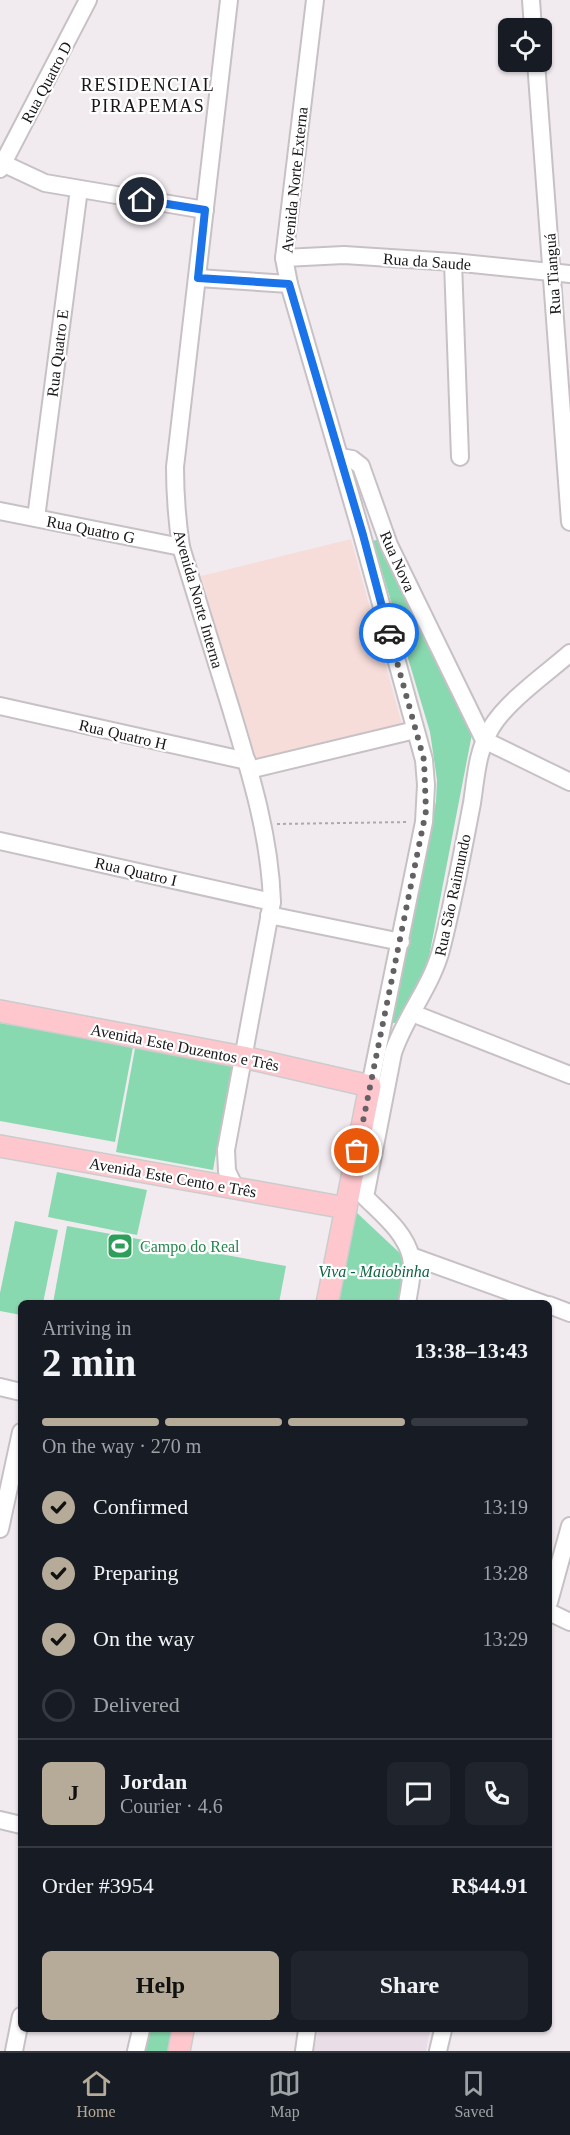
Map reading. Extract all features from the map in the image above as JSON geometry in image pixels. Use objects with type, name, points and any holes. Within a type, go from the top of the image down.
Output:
[{"type":"main road","name":"Avenida Este Duzentos e Três","points":[[0,1011],[243,1057],[370,1086]]},
{"type":"main road","name":"Avenida Norte Externa","points":[[328,1300],[353,1200],[370,1086]]},
{"type":"main road","name":"Avenida Este Cento e Três","points":[[0,1149],[235,1188],[353,1200]]},
{"type":"main road","points":[[179,2051],[183,2032]]},
{"type":"street","name":"Rua Quatro D","points":[[1,165],[88,0]]},
{"type":"street","name":"Avenida Norte Interna","points":[[229,0],[176,467],[175,510],[181,547],[248,766],[271,874],[271,909],[226,1150],[227,1171],[235,1188]]},
{"type":"street","name":"Avenida Norte Externa","points":[[315,0],[284,258],[289,284],[340,457],[424,760],[425,776],[426,811],[370,1086]]},
{"type":"street","points":[[531,0],[532,18]]},
{"type":"street","name":"Rua Tianguá","points":[[537,72],[570,522]]},
{"type":"street","points":[[1,165],[45,183],[205,210]]},
{"type":"street","name":"Rua Quatro E","points":[[36,518],[79,189]]},
{"type":"street","name":"Rua da Saude","points":[[284,258],[344,255],[453,262],[570,274]]},
{"type":"street","points":[[453,262],[460,457]]},
{"type":"street","points":[[198,278],[289,284]]},
{"type":"street","name":"Rua Nova","points":[[340,457],[352,459],[362,466],[389,544],[484,740]]},
{"type":"street","name":"Rua Quatro G","points":[[0,511],[181,547]]},
{"type":"street","name":"Rua São Raimundo","points":[[353,1200],[397,1041],[432,975],[442,947],[478,760],[484,740],[506,709],[570,653]]},
{"type":"street","name":"Rua Quatro H","points":[[0,706],[248,766]]},
{"type":"street","points":[[248,766],[415,730]]},
{"type":"street","points":[[484,740],[570,782]]},
{"type":"street","name":"Rua Quatro I","points":[[0,841],[400,942]]},
{"type":"street","points":[[412,1013],[570,1075]]},
{"type":"street","points":[[353,1200],[397,1229],[411,1256],[407,1300]]},
{"type":"street","points":[[411,1256],[533,1300]]},
{"type":"street","points":[[552,1306],[570,1313]]},
{"type":"street","points":[[0,1387],[18,1391]]},
{"type":"street","points":[[0,1529],[18,1445]]},
{"type":"street","points":[[552,1591],[570,1527]]},
{"type":"street","points":[[552,1613],[570,1622]]},
{"type":"street","points":[[0,1820],[18,1823]]},
{"type":"street","points":[[14,2051],[18,2031]]},
{"type":"street","points":[[136,2051],[141,2032]]},
{"type":"street","points":[[304,2051],[307,2032]]},
{"type":"street","points":[[438,2051],[443,2032]]},
{"type":"path","points":[[262,824],[424,822]]},
{"type":"shaded area","points":[[351,539],[402,724],[255,762],[201,576]]},
{"type":"shaded area","points":[[318,2032],[430,2032],[426,2051],[314,2051]]},
{"type":"green space","points":[[379,539],[472,734],[428,962],[422,980],[395,1023],[391,1023],[436,801],[437,780],[430,732],[373,541]]},
{"type":"green space","points":[[0,1023],[133,1047],[115,1142],[0,1121]]},
{"type":"green space","points":[[136,1043],[233,1060],[213,1170],[116,1152]]},
{"type":"green space","points":[[57,1172],[147,1190],[137,1235],[48,1217]]},
{"type":"green space","name":"Viva - Maiobinha","points":[[355,1211],[405,1258],[399,1300],[339,1300]]},
{"type":"green space","points":[[15,1221],[58,1230],[44,1300],[18,1300],[18,1314],[0,1311],[0,1293]]},
{"type":"green space","name":"Campo do Real","points":[[67,1226],[286,1266],[280,1300],[54,1300]]},
{"type":"green space","points":[[147,2032],[175,2032],[170,2051],[143,2051]]},
{"type":"way so far","points":[[357,1151],[426,811],[424,760],[389,633]]},
{"type":"place","name":"Campo do Real","points":[[120,1246]]},
{"type":"district","name":"RESIDENCIAL PIRAPEMAS","points":[[148,95]]},
{"type":"route","points":[[142,200],[205,210],[198,278],[289,284],[363,535],[389,633]]}]
